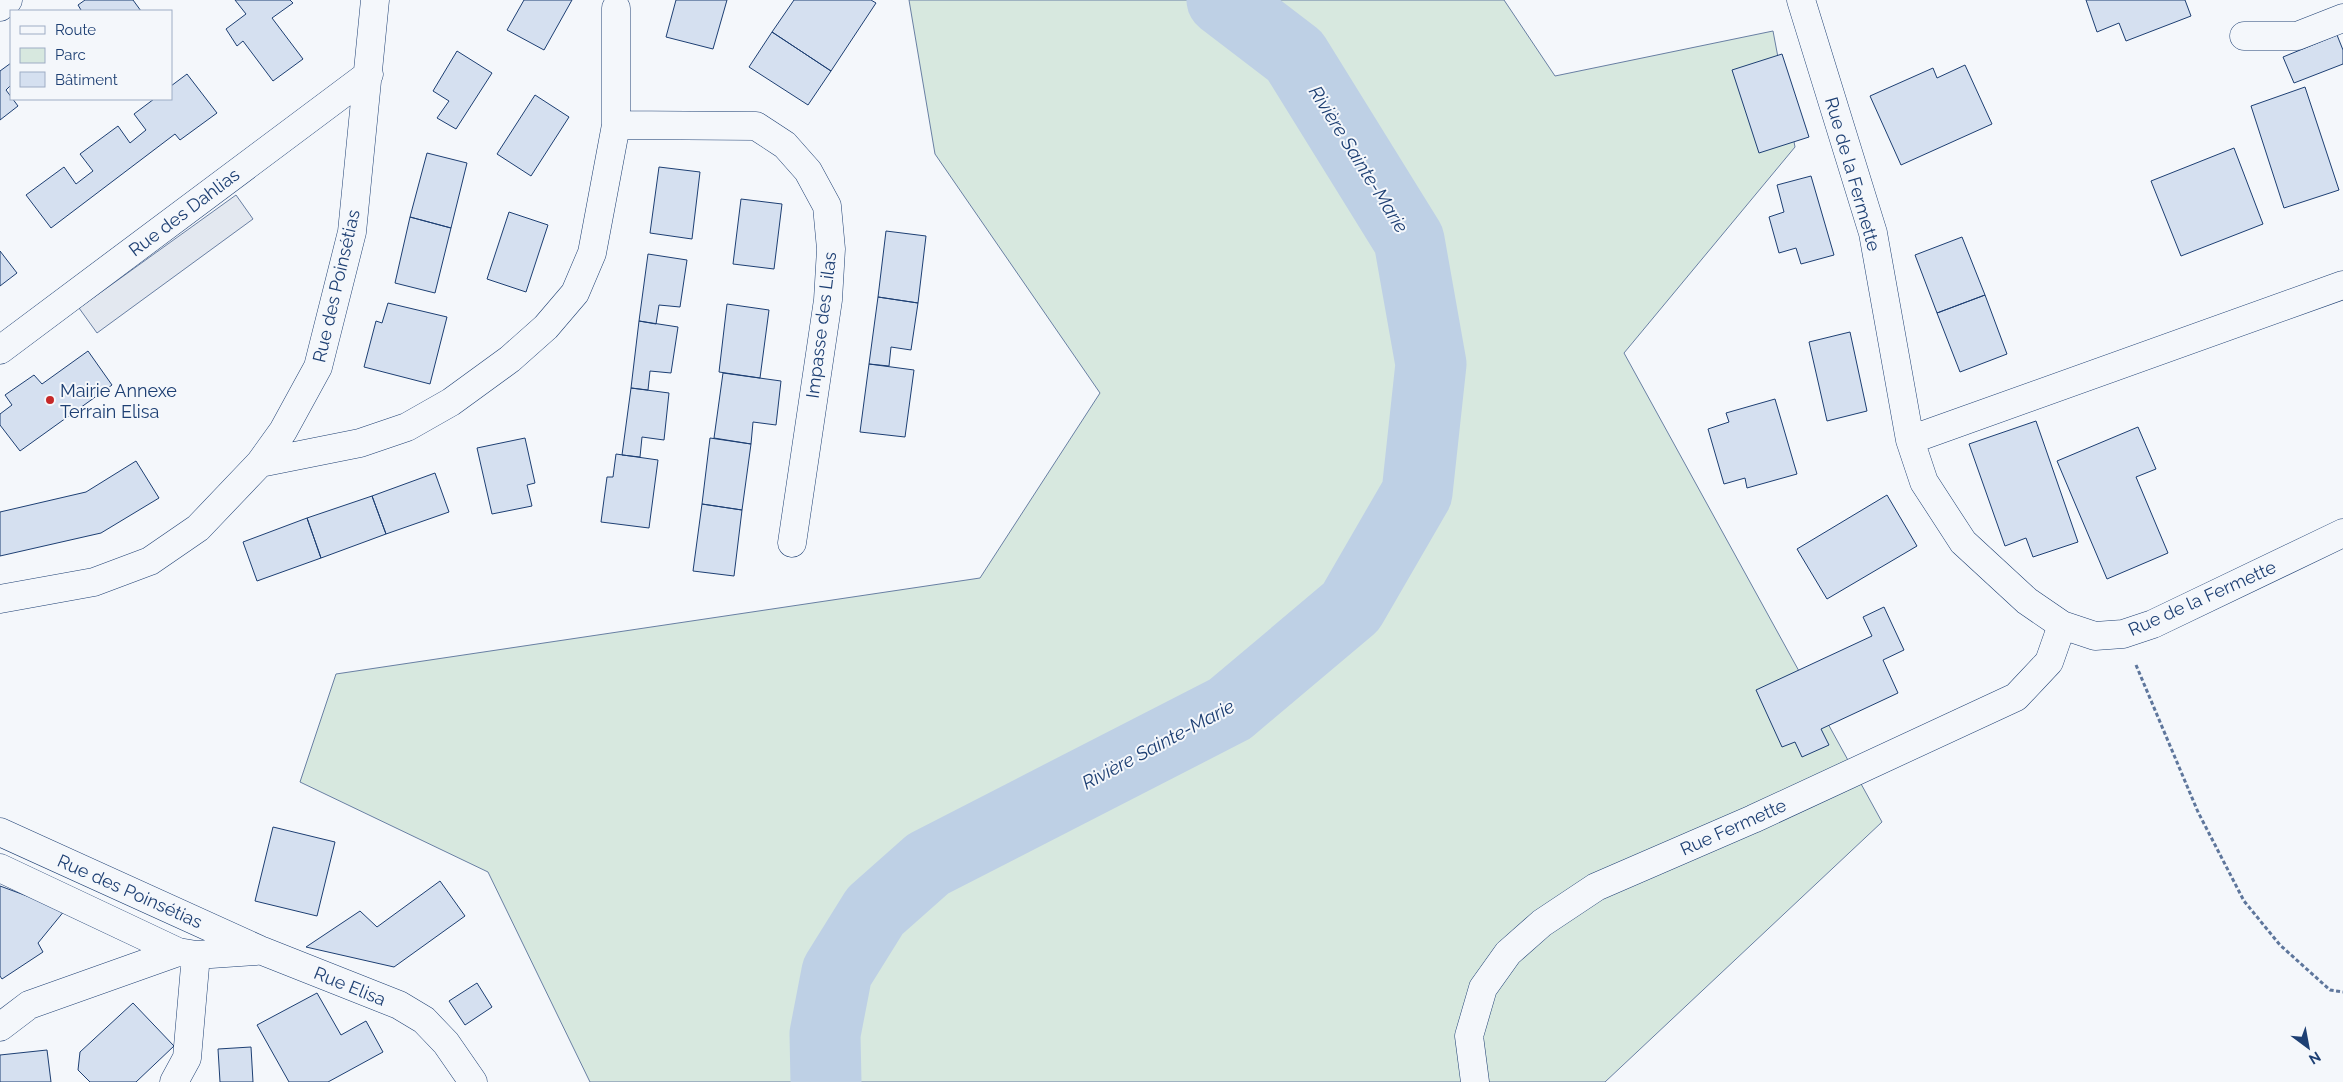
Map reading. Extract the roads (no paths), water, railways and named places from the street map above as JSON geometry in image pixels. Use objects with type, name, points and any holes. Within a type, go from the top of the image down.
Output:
[{"type":"street","points":[[0,7],[8,0]]},
{"type":"street","name":"Rue des Poinsétias","points":[[0,599],[94,582],[150,561],[198,528],[260,463],[283,431],[318,367],[352,232],[375,0]]},
{"type":"street","name":"Rue de la Fermette","points":[[1801,0],[1873,233],[1910,440],[1924,482],[1963,542],[2027,601],[2062,625],[2095,636],[2123,634],[2153,624],[2343,533]]},
{"type":"street","points":[[260,463],[360,443],[407,427],[451,402],[510,359],[546,327],[575,293],[592,253],[616,125],[616,8]]},
{"type":"street","points":[[2244,36],[2297,36],[2343,18]]},
{"type":"street","name":"Rue des Dahlias","points":[[0,350],[369,74]]},
{"type":"street","name":"Impasse des Lilas","points":[[616,125],[756,126],[786,145],[808,171],[827,206],[832,249],[828,300],[792,544]]},
{"type":"street","points":[[1910,440],[2343,285]]},
{"type":"street","name":"Rue Fermette","points":[[1475,1082],[1469,1036],[1483,988],[1508,953],[1542,923],[1596,887],[1752,819],[2016,698],[2049,662],[2062,625]]},
{"type":"street","name":"Rue des Poinsétias","points":[[0,832],[260,950]]},
{"type":"street","name":"Rue Elisa","points":[[0,868],[187,954]]},
{"type":"street","name":"Rue Elisa","points":[[0,1027],[29,1005],[187,954],[260,950],[399,1006],[424,1020],[446,1043],[473,1082]]},
{"type":"street","points":[[174,1082],[187,1058],[187,954]]},
{"type":"waterway","name":"Rivière Sainte-Marie","points":[[826,1082],[825,1034],[837,972],[875,911],[928,864],[1230,709],[1351,607],[1417,493],[1431,364],[1409,240],[1295,56],[1222,0]]},
{"type":"place","name":"Mairie Annexe Terrain Elisa","points":[[50,400]]}]
